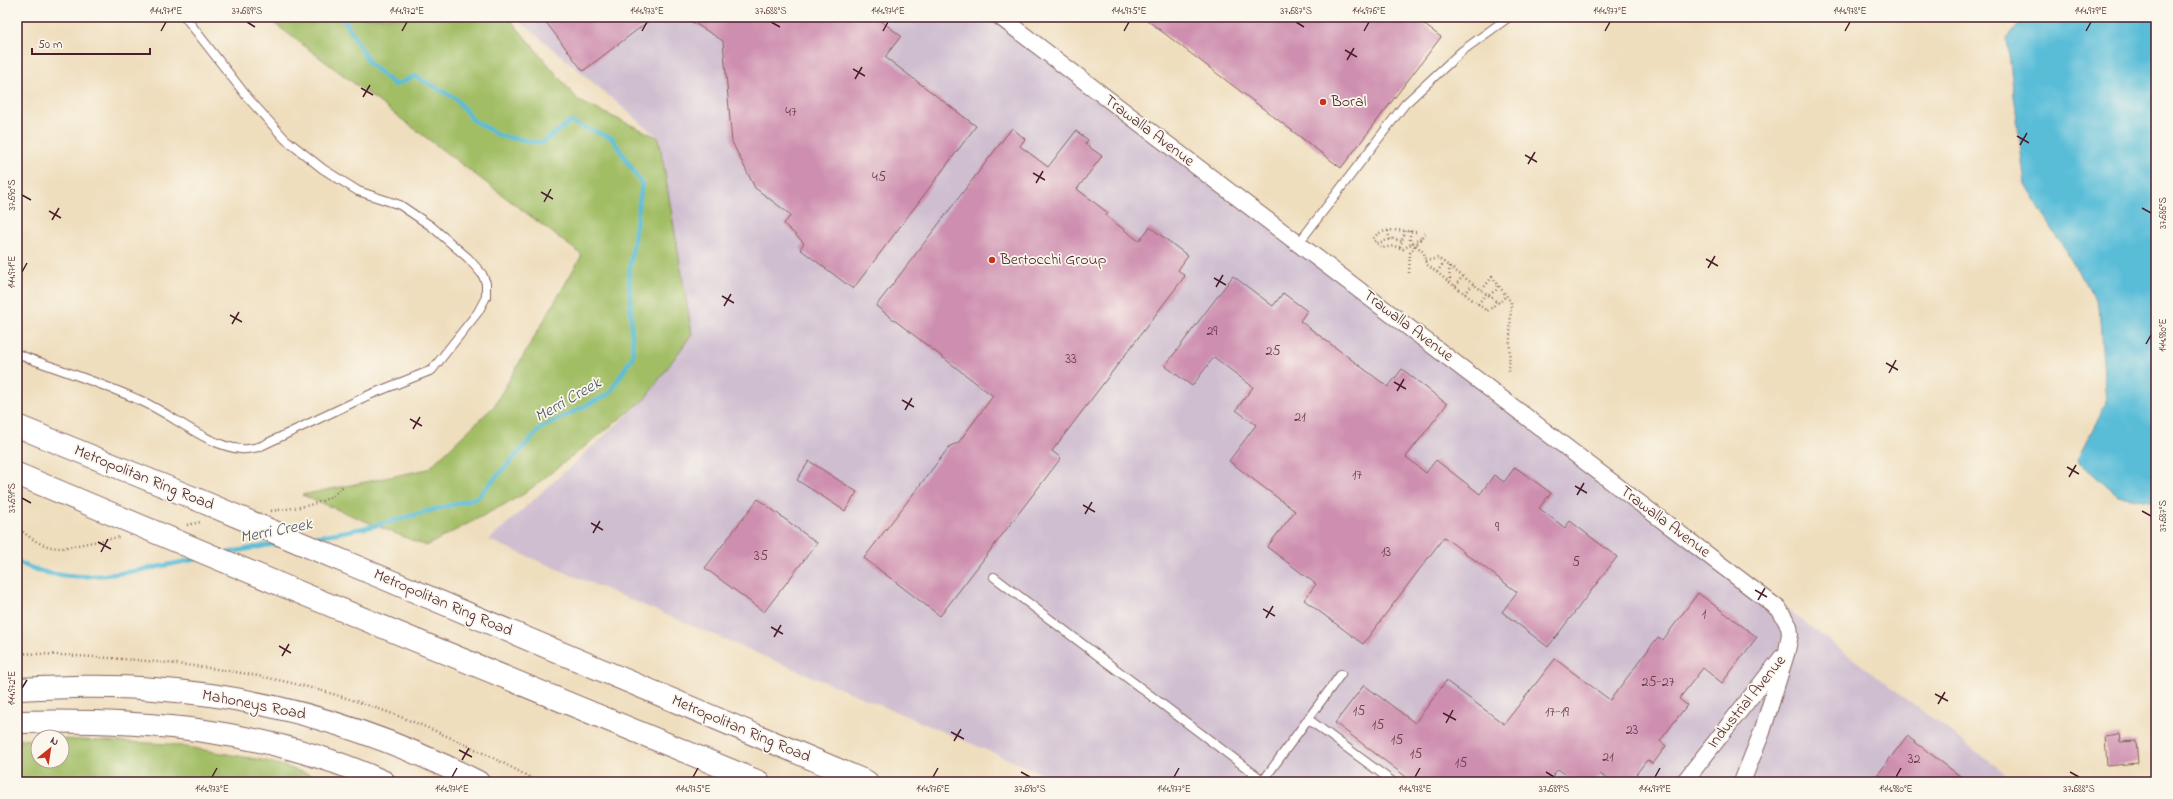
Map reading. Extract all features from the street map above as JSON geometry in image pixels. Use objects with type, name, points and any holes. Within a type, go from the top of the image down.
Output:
[{"type":"main road","name":"Metropolitan Ring Road","points":[[17,426],[196,499],[868,782]]},
{"type":"main road","points":[[17,474],[759,782]]},
{"type":"main road","name":"Mahoneys Road","points":[[17,689],[100,686],[153,689],[208,694],[262,703],[350,727],[434,760],[478,782]]},
{"type":"main road","name":"Mahoneys Road","points":[[17,722],[80,720],[138,723],[230,734],[318,758],[384,782]]},
{"type":"street","name":"Trawalla Avenue","points":[[1000,17],[1779,609],[1789,626],[1790,634],[1787,651]]},
{"type":"street","name":"Industrial Avenue","points":[[1684,782],[1787,651]]},
{"type":"street","name":"Industrial Avenue","points":[[1742,782],[1762,732],[1787,651]]},
{"type":"lane","points":[[17,354],[94,381],[140,400],[211,439],[231,448],[243,450],[259,447],[369,395],[432,370],[450,350],[478,312],[486,297],[486,283],[482,274],[468,258],[431,226],[400,205],[358,191],[323,169],[285,139],[248,98],[185,17]]},
{"type":"lane","points":[[1298,244],[1405,104],[1462,51],[1509,17]]},
{"type":"lane","points":[[994,577],[1264,781],[1340,674]]},
{"type":"lane","points":[[1308,719],[1393,782]]},
{"type":"path","points":[[1388,231],[1390,240]]},
{"type":"path","points":[[1416,232],[1388,231],[1375,236],[1373,239],[1382,248],[1400,247],[1403,249],[1421,238]]},
{"type":"path","points":[[1400,247],[1405,231]]},
{"type":"path","points":[[1410,231],[1412,244]]},
{"type":"path","points":[[1409,273],[1410,254],[1425,233]]},
{"type":"path","points":[[1376,243],[1390,240],[1402,241]]},
{"type":"path","points":[[1412,244],[1424,254],[1426,264],[1478,304],[1487,310],[1493,307],[1496,301]]},
{"type":"path","points":[[1425,261],[1434,258],[1444,262],[1499,303],[1506,296]]},
{"type":"path","points":[[1437,272],[1444,262]]},
{"type":"path","points":[[1449,266],[1450,282]]},
{"type":"path","points":[[1455,286],[1463,276]]},
{"type":"path","points":[[1482,290],[1492,277],[1511,302],[1509,372]]},
{"type":"path","points":[[1465,294],[1473,284]]},
{"type":"path","points":[[1478,304],[1487,294],[1496,290],[1498,285]]},
{"type":"shaded area","points":[[515,17],[1001,17],[2017,782],[1062,782],[489,540],[644,400],[659,138]]},
{"type":"green space","points":[[266,17],[508,17],[579,101],[659,138],[692,334],[644,400],[524,494],[426,546],[302,495],[428,469],[494,406],[582,255]]},
{"type":"green space","points":[[30,739],[30,769],[70,769],[70,739],[169,744],[267,761],[334,782],[17,782],[17,740]]},
{"type":"water","points":[[2026,17],[2156,17],[2156,502],[2118,496],[2077,460],[2106,403],[2099,306],[2025,184],[2007,38]]},
{"type":"building","points":[[542,17],[654,17],[583,71]]},
{"type":"building","points":[[685,17],[876,17],[901,36],[885,57],[976,126],[853,289],[800,249],[804,243],[784,224],[791,215],[755,188],[732,142],[723,41]]},
{"type":"building","name":"Boral","points":[[1143,17],[1414,17],[1441,37],[1341,168]]},
{"type":"building","points":[[1012,128],[1025,139],[1020,146],[1048,167],[1076,131],[1088,140],[1085,144],[1102,156],[1077,189],[1108,213],[1106,216],[1139,241],[1150,227],[1188,256],[1178,270],[1185,276],[1052,451],[1061,458],[940,616],[864,558],[950,446],[958,443],[993,396],[876,306]]},
{"type":"building","points":[[1233,276],[1273,306],[1283,293],[1307,311],[1300,321],[1388,387],[1402,369],[1447,404],[1406,457],[1426,473],[1436,460],[1480,494],[1494,475],[1504,482],[1515,467],[1551,493],[1539,508],[1565,528],[1570,521],[1617,557],[1548,647],[1502,612],[1517,592],[1444,537],[1363,644],[1304,600],[1316,584],[1267,547],[1295,511],[1229,461],[1256,425],[1236,410],[1253,387],[1214,357],[1192,386],[1165,366]]},
{"type":"building","points":[[809,461],[857,492],[845,511],[797,480]]},
{"type":"building","points":[[758,499],[817,543],[764,612],[705,568]]},
{"type":"building","points":[[1698,593],[1757,637],[1722,683],[1703,668],[1679,699],[1687,705],[1660,741],[1666,746],[1653,764],[1647,760],[1630,782],[1611,782],[1600,774],[1594,782],[1576,782],[1558,769],[1548,782],[1413,782],[1335,723],[1364,685],[1415,723],[1446,681],[1504,724],[1555,659],[1610,700],[1658,637],[1663,640]]},
{"type":"building","points":[[2119,734],[2120,742],[2136,741],[2138,763],[2107,766],[2105,736]]},
{"type":"building","points":[[1907,736],[1968,782],[1872,782]]},
{"type":"waterway","name":"Merri Creek","points":[[309,538],[370,527],[477,498],[541,428],[609,394],[633,356],[629,273],[642,184],[612,138],[570,122],[542,143],[500,136],[473,120],[455,98],[415,76],[395,85],[370,64],[344,20],[338,17]]},
{"type":"waterway","name":"Merri Creek","points":[[226,553],[280,543]]},
{"type":"waterway","name":"Merri Creek","points":[[17,561],[37,570],[59,575],[82,576],[130,572],[197,559]]},
{"type":"place","name":"Boral","points":[[1323,102]]},
{"type":"place","name":"Bertocchi Group","points":[[992,260]]}]
